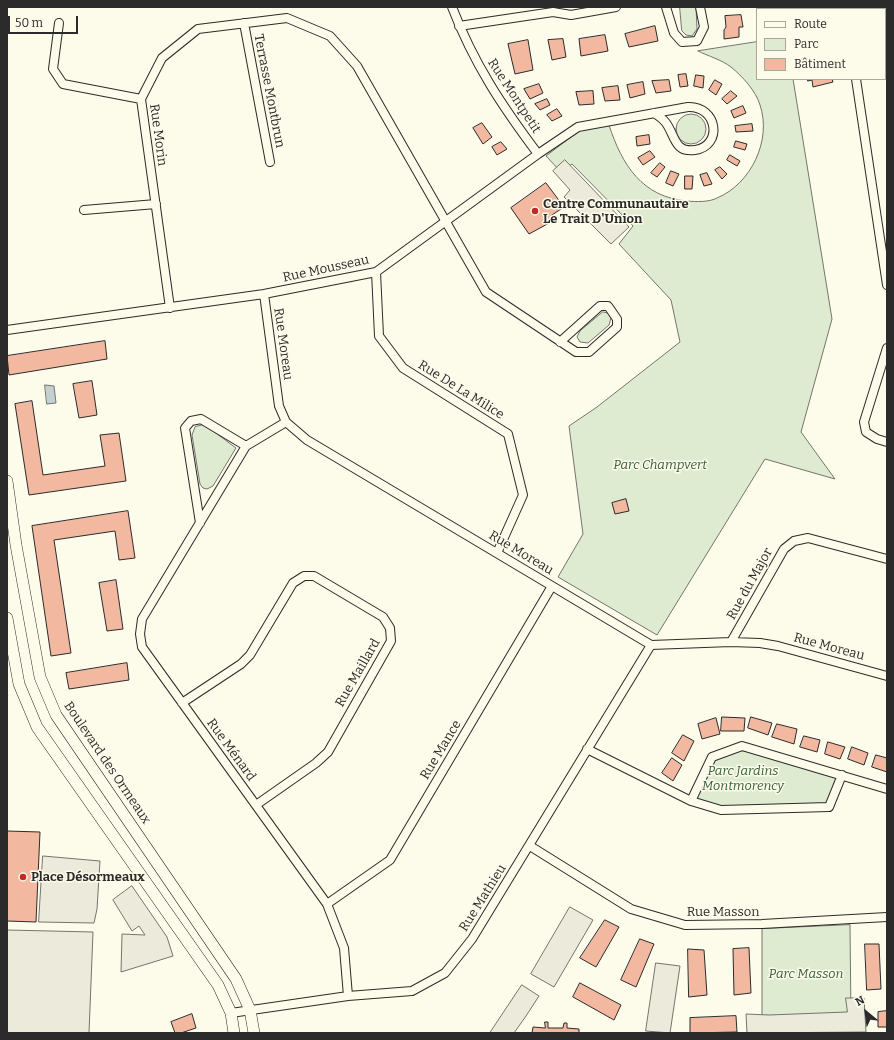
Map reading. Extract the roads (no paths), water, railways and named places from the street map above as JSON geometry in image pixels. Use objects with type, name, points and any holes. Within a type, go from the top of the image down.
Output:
[{"type":"street","name":"Rue Montpetit","points":[[452,7],[459,26],[486,80],[538,154]]},
{"type":"street","points":[[459,26],[552,9],[571,15],[616,7]]},
{"type":"street","points":[[666,7],[674,33],[682,42],[697,41],[704,27],[700,7]]},
{"type":"street","name":"Rue Morin","points":[[170,308],[141,99],[162,58],[198,29],[287,18],[330,36],[357,66],[486,292],[560,342],[576,352],[589,352],[617,327],[617,319],[608,306],[600,306],[560,342]]},
{"type":"street","points":[[59,23],[53,69],[63,84],[141,99]]},
{"type":"street","name":"Terrasse Montbrun","points":[[244,23],[270,162]]},
{"type":"street","points":[[856,80],[887,284]]},
{"type":"street","name":"Rue Mousseau","points":[[7,330],[264,294],[376,272],[538,154],[578,127],[688,107],[700,108],[709,114],[714,125],[710,141],[696,150],[684,149],[675,142],[667,124],[654,114]]},
{"type":"street","points":[[84,210],[156,204]]},
{"type":"street","name":"Rue De La Milice","points":[[376,272],[379,336],[403,368],[508,434],[523,495],[497,553]]},
{"type":"street","name":"Rue Moreau","points":[[264,294],[279,406],[286,422],[307,440],[651,645],[731,642],[760,643],[778,646],[887,676]]},
{"type":"street","points":[[887,348],[864,422],[866,432],[877,439],[887,442]]},
{"type":"street","points":[[200,524],[185,428],[191,421],[201,419],[246,446]]},
{"type":"street","name":"Rue Ménard","points":[[286,422],[246,446],[142,619],[140,634],[142,647],[327,904],[344,948],[348,996]]},
{"type":"street","name":"Boulevard des Ormeaux","points":[[7,481],[10,529],[40,677],[56,715],[236,979],[250,1010],[254,1033]]},
{"type":"street","name":"Rue du Major","points":[[731,642],[784,549],[794,541],[808,538],[887,559]]},
{"type":"street","name":"Rue Maillard","points":[[182,703],[241,664],[250,655],[293,583],[304,576],[314,576],[383,617],[390,628],[391,640],[328,752],[316,763],[256,805]]},
{"type":"street","name":"Rue Mance","points":[[327,904],[390,860],[552,586]]},
{"type":"street","points":[[7,618],[19,684],[37,727],[218,985],[231,1012],[234,1033]]},
{"type":"street","name":"Rue Mathieu","points":[[231,1012],[348,996],[412,990],[445,973],[472,939],[651,645]]},
{"type":"street","points":[[691,801],[712,757],[742,746],[887,789]]},
{"type":"street","points":[[587,749],[691,801],[721,810],[829,807],[842,776]]},
{"type":"street","name":"Rue Masson","points":[[530,846],[630,909],[685,925],[762,924],[887,918]]},
{"type":"place","name":"Centre Communautaire Le Trait D'Union","points":[[535,211]]},
{"type":"place","name":"Place Désormeaux","points":[[23,877]]},
{"type":"park label","name":"Parc Champvert","points":[[660,465]]},
{"type":"park label","name":"Parc Jardins Montmorency","points":[[743,778]]},
{"type":"park label","name":"Parc Masson","points":[[806,974]]}]
